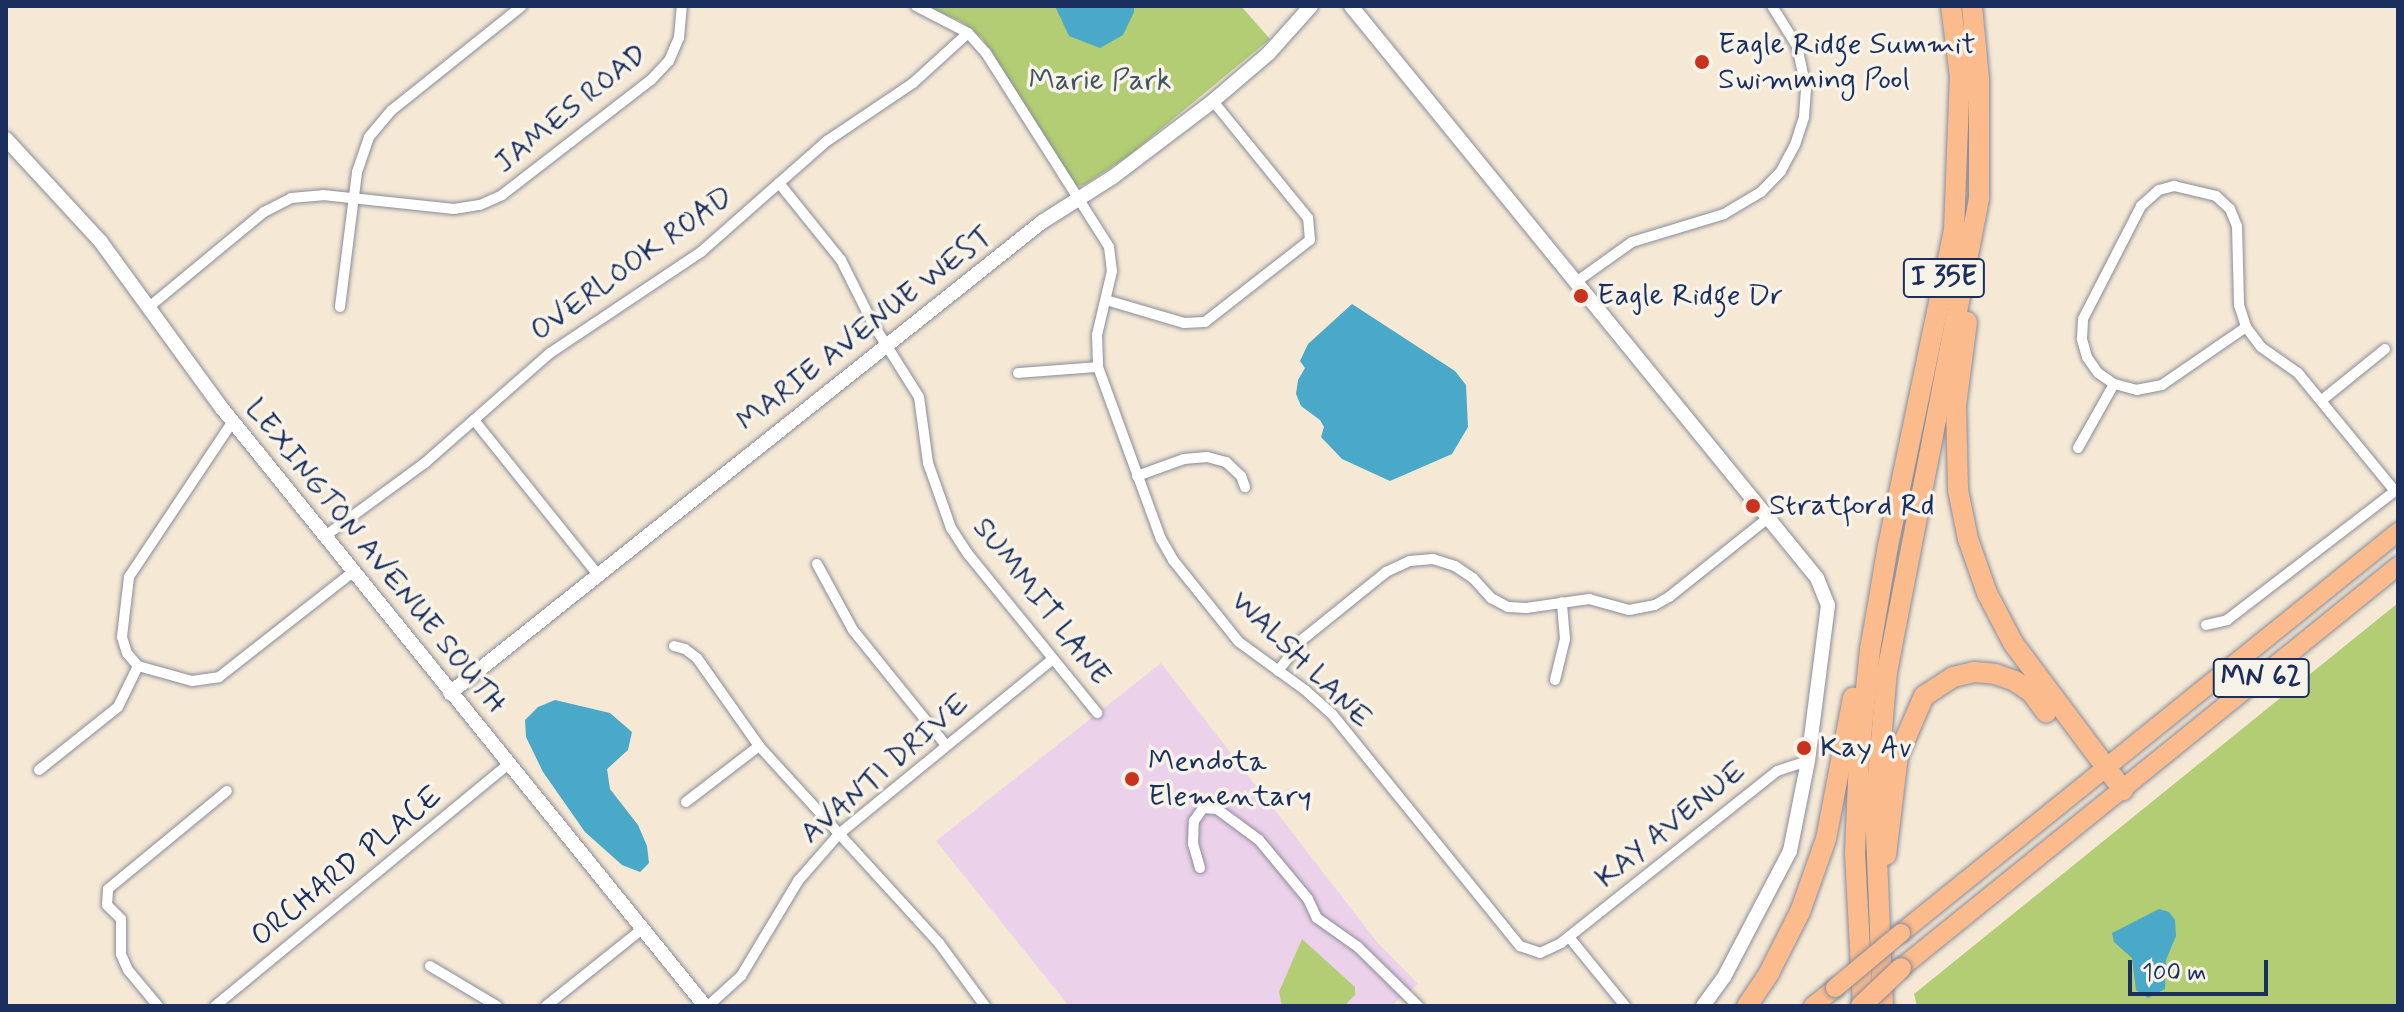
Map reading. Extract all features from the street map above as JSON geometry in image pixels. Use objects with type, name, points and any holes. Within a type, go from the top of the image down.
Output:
[{"type":"highway","name":"I 35E","points":[[1859,1006],[1855,853],[1859,756],[1870,650],[1888,546],[1954,230],[1960,77],[1951,6]]},
{"type":"highway","name":"I 35E","points":[[1883,1006],[1875,811],[1888,660],[1979,198],[1979,79],[1972,6]]},
{"type":"highway","points":[[1979,198],[1977,251],[1956,406],[1958,490],[1968,539],[1987,593],[2013,643],[2118,794]]},
{"type":"highway","name":"MN 62","points":[[1813,1006],[2398,532]]},
{"type":"highway","points":[[2305,644],[2298,631],[2304,620],[2398,541]]},
{"type":"highway","points":[[1747,1006],[1769,973],[1800,912],[1826,839],[1866,623],[1888,546]]},
{"type":"highway","name":"MN 62","points":[[1901,968],[2305,644],[2398,564]]},
{"type":"highway","points":[[1879,950],[1898,756],[1914,713],[1934,687],[1953,677],[1974,672],[2015,681],[2032,693],[2101,772]]},
{"type":"highway","points":[[1859,1006],[1901,968]]},
{"type":"street","points":[[340,307],[357,172],[369,137],[392,110],[522,6]]},
{"type":"street","name":"JAMES ROAD","points":[[149,307],[264,212],[291,198],[323,195],[454,209],[480,205],[502,195],[660,70],[679,38],[682,6]]},
{"type":"street","points":[[916,6],[968,33]]},
{"type":"street","name":"MARIE AVENUE WEST","points":[[450,693],[1042,222],[1138,159],[1213,101],[1269,53],[1311,6]]},
{"type":"street","points":[[1351,6],[1817,578],[1828,605],[1808,761],[1790,851],[1724,977],[1703,1006]]},
{"type":"street","points":[[1576,282],[1632,242],[1724,214],[1761,192],[1781,171],[1795,145],[1804,117],[1806,88],[1797,46],[1772,6]]},
{"type":"street","name":"OVERLOOK ROAD","points":[[325,536],[426,462],[550,353],[701,252],[827,141],[913,83],[968,33]]},
{"type":"street","name":"WALSH LANE","points":[[968,33],[986,53],[1109,247],[1112,271],[1097,335],[1098,367],[1137,476],[1173,560],[1239,642],[1332,714],[1520,946],[1540,953],[1569,937]]},
{"type":"street","points":[[1106,300],[1184,323],[1205,322],[1310,240],[1308,218],[1213,101]]},
{"type":"street","name":"LEXINGTON AVENUE SOUTH","points":[[6,139],[76,212],[233,421],[706,1006]]},
{"type":"street","name":"SUMMIT LANE","points":[[779,183],[841,260],[886,345],[919,397],[928,463],[951,528],[1097,713]]},
{"type":"street","points":[[2206,625],[2227,620],[2396,490],[2298,373],[2261,347],[2246,327],[2239,305],[2237,226],[2230,209],[2216,196],[2188,188],[2159,190],[2141,206],[2083,319],[2082,339],[2087,357],[2098,373],[2114,384],[2137,390],[2162,385],[2246,327]]},
{"type":"street","points":[[2322,400],[2385,349]]},
{"type":"street","points":[[1018,373],[1098,367]]},
{"type":"street","points":[[2078,448],[2114,384]]},
{"type":"street","points":[[474,420],[598,575]]},
{"type":"street","points":[[233,421],[129,577],[122,637],[127,653],[138,666],[192,681],[219,677],[353,572]]},
{"type":"street","points":[[1137,476],[1184,459],[1207,457],[1226,462],[1241,476],[1245,487]]},
{"type":"street","points":[[1278,671],[1303,639],[1386,572],[1410,561],[1433,559],[1455,566],[1473,578],[1491,598],[1508,607],[1526,608],[1589,599],[1629,610],[1655,605],[1768,518]]},
{"type":"street","points":[[817,564],[853,630],[945,744]]},
{"type":"street","points":[[1555,680],[1565,639],[1562,602]]},
{"type":"street","points":[[674,646],[685,649],[697,658],[759,746],[949,954],[985,1006]]},
{"type":"street","name":"AVANTI DRIVE","points":[[706,1006],[741,976],[798,881],[839,834],[945,744],[1053,659]]},
{"type":"street","points":[[39,770],[118,707],[138,666]]},
{"type":"street","points":[[686,802],[759,746]]},
{"type":"street","name":"KAY AVENUE","points":[[1569,937],[1777,771],[1808,761]]},
{"type":"street","name":"ORCHARD PLACE","points":[[215,1006],[228,1002],[509,764]]},
{"type":"street","points":[[158,1006],[125,962],[121,919],[107,905],[108,889],[227,791]]},
{"type":"street","points":[[1200,868],[1193,844],[1194,821],[1203,808],[1217,809],[1259,840],[1308,899],[1317,918],[1358,947],[1418,1006]]},
{"type":"street","points":[[546,1006],[642,929]]},
{"type":"street","points":[[1569,937],[1625,1006]]},
{"type":"street","points":[[430,966],[497,1006]]},
{"type":"shaded area","name":"Mendota Elementary","points":[[1161,663],[1377,942],[1418,984],[1391,1006],[1069,1006],[936,841]]},
{"type":"green space","name":"Marie Park","points":[[927,6],[1241,6],[1270,39],[1127,157],[1084,185],[1074,186],[982,38],[962,22]]},
{"type":"green space","points":[[2398,603],[2398,1006],[1917,1006],[1914,994]]},
{"type":"green space","points":[[1302,939],[1355,987],[1355,995],[1344,1006],[1282,1006],[1279,992]]},
{"type":"water","points":[[1055,6],[1134,6],[1134,12],[1123,35],[1100,48],[1069,36]]},
{"type":"water","points":[[1352,304],[1455,371],[1466,385],[1468,427],[1452,454],[1390,481],[1342,459],[1321,437],[1324,427],[1320,420],[1301,406],[1296,394],[1298,380],[1305,368],[1300,361],[1308,344]]},
{"type":"water","points":[[555,700],[610,713],[632,732],[628,750],[607,769],[610,789],[638,825],[647,846],[649,863],[640,872],[622,865],[585,832],[543,772],[526,737],[525,720],[538,707]]},
{"type":"water","points":[[2159,909],[2169,912],[2175,920],[2176,936],[2166,960],[2165,989],[2148,998],[2136,990],[2132,958],[2114,942],[2112,933]]},
{"type":"place","name":"Eagle Ridge Summit Swimming Pool","points":[[1702,62]]},
{"type":"place","name":"Eagle Ridge Dr","points":[[1581,296]]},
{"type":"place","name":"Stratford Rd","points":[[1753,506]]},
{"type":"place","name":"Kay Av","points":[[1804,748]]},
{"type":"place","name":"Mendota Elementary","points":[[1132,779]]}]
